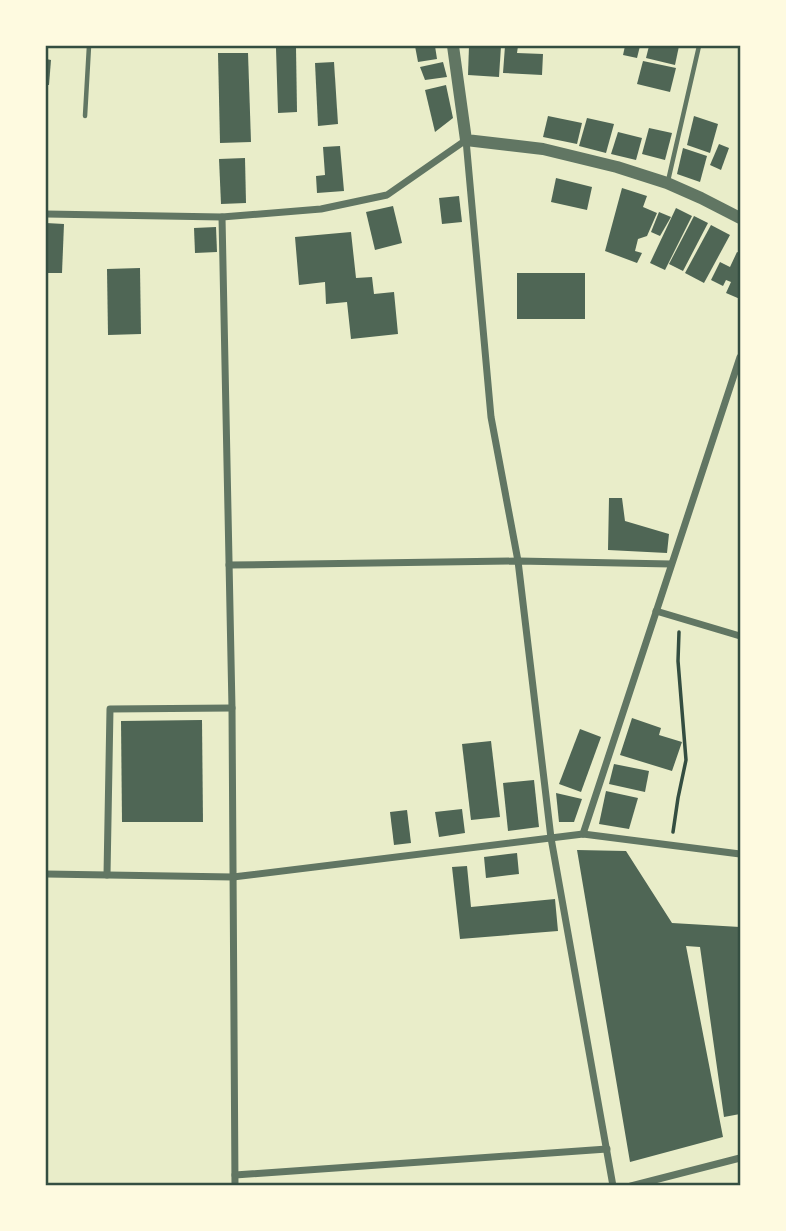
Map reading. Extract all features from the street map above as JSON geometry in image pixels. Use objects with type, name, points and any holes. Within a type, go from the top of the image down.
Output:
[{"type":"street","points":[[453,46],[466,140],[491,417],[518,561],[551,838],[612,1185]]},
{"type":"street","points":[[46,214],[222,217],[321,209],[387,195],[466,140],[543,149],[617,167],[667,183],[740,218]]},
{"type":"street","points":[[222,217],[232,708],[235,1185]]},
{"type":"street","points":[[583,834],[740,357]]},
{"type":"street","points":[[229,565],[518,561],[671,564]]},
{"type":"street","points":[[656,611],[740,636]]},
{"type":"street","points":[[107,875],[110,709],[232,708]]},
{"type":"street","points":[[46,874],[233,877],[583,834],[740,853]]},
{"type":"street","points":[[234,1175],[607,1149]]},
{"type":"street","points":[[631,1185],[740,1158]]},
{"type":"lane","points":[[85,116],[89,46]]},
{"type":"lane","points":[[667,183],[699,46]]},
{"type":"path","points":[[672,845],[686,760],[678,661],[680,618]]},
{"type":"building","points":[[415,46],[435,46],[437,59],[418,62]]},
{"type":"building","points":[[469,46],[501,46],[499,77],[468,75]]},
{"type":"building","points":[[505,46],[518,46],[517,53],[543,54],[542,75],[503,73]]},
{"type":"building","points":[[625,46],[640,46],[637,58],[623,55]]},
{"type":"building","points":[[649,46],[679,46],[675,65],[646,58]]},
{"type":"building","points":[[296,47],[297,112],[278,113],[276,48]]},
{"type":"building","points":[[218,53],[248,53],[251,142],[220,143]]},
{"type":"building","points":[[46,59],[51,60],[49,85],[46,85]]},
{"type":"building","points":[[643,61],[676,68],[670,92],[637,84]]},
{"type":"building","points":[[334,62],[338,124],[318,126],[315,63]]},
{"type":"building","points":[[443,62],[447,77],[425,80],[420,67]]},
{"type":"building","points":[[446,85],[453,118],[435,132],[425,90]]},
{"type":"building","points":[[548,116],[582,123],[577,144],[543,137]]},
{"type":"building","points":[[694,116],[718,124],[710,153],[687,145]]},
{"type":"building","points":[[587,118],[614,124],[606,153],[579,146]]},
{"type":"building","points":[[649,128],[672,133],[665,160],[642,154]]},
{"type":"building","points":[[618,132],[642,138],[636,160],[611,154]]},
{"type":"building","points":[[719,144],[729,148],[721,170],[710,165]]},
{"type":"building","points":[[340,146],[344,191],[317,193],[316,176],[325,175],[323,147]]},
{"type":"building","points":[[683,148],[707,156],[700,182],[677,174]]},
{"type":"building","points":[[245,158],[246,203],[221,204],[219,159]]},
{"type":"building","points":[[556,178],[592,187],[587,210],[551,202]]},
{"type":"building","points":[[622,188],[647,196],[643,207],[657,213],[647,236],[638,239],[635,251],[642,253],[637,263],[605,251]]},
{"type":"building","points":[[459,196],[462,222],[442,224],[439,198]]},
{"type":"building","points":[[393,206],[402,243],[375,250],[366,212]]},
{"type":"building","points":[[676,208],[692,216],[665,270],[650,263]]},
{"type":"building","points":[[659,212],[671,217],[660,236],[651,232]]},
{"type":"building","points":[[694,216],[708,223],[683,271],[669,264]]},
{"type":"building","points":[[46,223],[64,224],[62,273],[46,273]]},
{"type":"building","points":[[711,225],[730,235],[704,283],[685,273]]},
{"type":"building","points":[[216,227],[217,252],[195,253],[194,228]]},
{"type":"building","points":[[351,232],[356,278],[372,277],[374,294],[394,292],[398,334],[351,339],[347,302],[326,304],[325,282],[299,285],[295,237]]},
{"type":"building","points":[[737,252],[740,253],[740,299],[726,293],[731,282],[726,280],[723,286],[711,280],[720,262],[730,267]]},
{"type":"building","points":[[140,268],[141,334],[108,335],[107,269]]},
{"type":"building","points":[[517,273],[585,273],[585,319],[517,319]]},
{"type":"building","points":[[609,498],[622,498],[625,521],[669,534],[667,553],[608,550]]},
{"type":"building","points":[[632,718],[661,728],[659,735],[682,742],[672,771],[620,755]]},
{"type":"building","points":[[202,720],[203,822],[122,822],[121,721]]},
{"type":"building","points":[[580,729],[601,737],[581,792],[559,784]]},
{"type":"building","points":[[491,741],[500,817],[471,820],[462,744]]},
{"type":"building","points":[[614,764],[649,771],[645,792],[609,784]]},
{"type":"building","points":[[534,780],[539,827],[508,831],[503,783]]},
{"type":"building","points":[[606,791],[638,798],[629,829],[599,824]]},
{"type":"building","points":[[556,793],[582,799],[574,822],[559,822]]},
{"type":"building","points":[[462,809],[465,833],[439,837],[435,812]]},
{"type":"building","points":[[407,810],[411,843],[394,845],[390,812]]},
{"type":"building","points":[[577,850],[626,851],[672,923],[740,927],[740,1114],[724,1117],[700,947],[686,946],[723,1137],[630,1162]]},
{"type":"building","points":[[517,853],[519,874],[486,878],[484,857]]},
{"type":"building","points":[[467,866],[471,907],[555,899],[558,931],[460,939],[452,867]]}]
